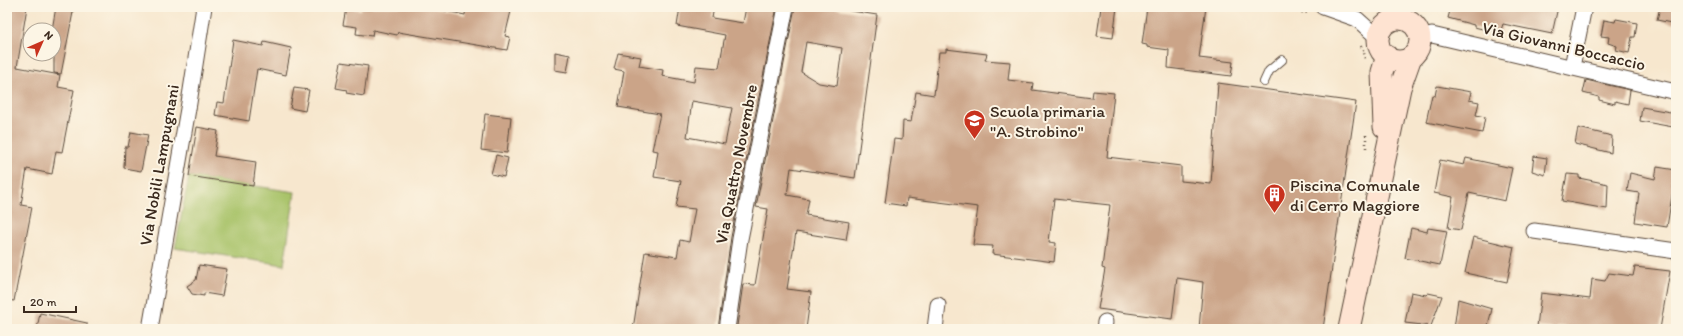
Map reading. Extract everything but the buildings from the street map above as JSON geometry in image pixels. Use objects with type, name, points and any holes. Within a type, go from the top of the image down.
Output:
[{"type":"street","name":"Via Nobili Lampugnani","points":[[150,329],[204,7]]},
{"type":"street","name":"Via Quattro Novembre","points":[[728,329],[740,239],[786,7]]},
{"type":"street","points":[[1572,67],[1584,7]]},
{"type":"street","points":[[1320,11],[1357,19],[1375,46],[1382,72],[1376,154],[1349,329]]},
{"type":"street","points":[[1375,46],[1384,26],[1389,22],[1402,19],[1410,14],[1420,38],[1418,49],[1411,57],[1376,154]]},
{"type":"street","name":"Via Giovanni Boccaccio","points":[[1420,38],[1432,35],[1676,92]]},
{"type":"street","points":[[1375,46],[1399,61],[1411,57]]},
{"type":"street","points":[[1534,230],[1676,251]]},
{"type":"street","points":[[935,329],[938,305]]},
{"type":"lane","points":[[1264,82],[1268,71],[1282,60]]},
{"type":"path","points":[[1258,7],[1320,11]]},
{"type":"path","points":[[1365,65],[1364,52],[1375,46]]},
{"type":"path","points":[[1366,129],[1376,154]]},
{"type":"green space","points":[[189,176],[295,192],[284,265],[175,248]]},
{"type":"place","name":"Scuola primaria \"A. Strobino\"","points":[[975,140]]},
{"type":"place","name":"Piscina Comunale di Cerro Maggiore","points":[[1274,214]]}]
